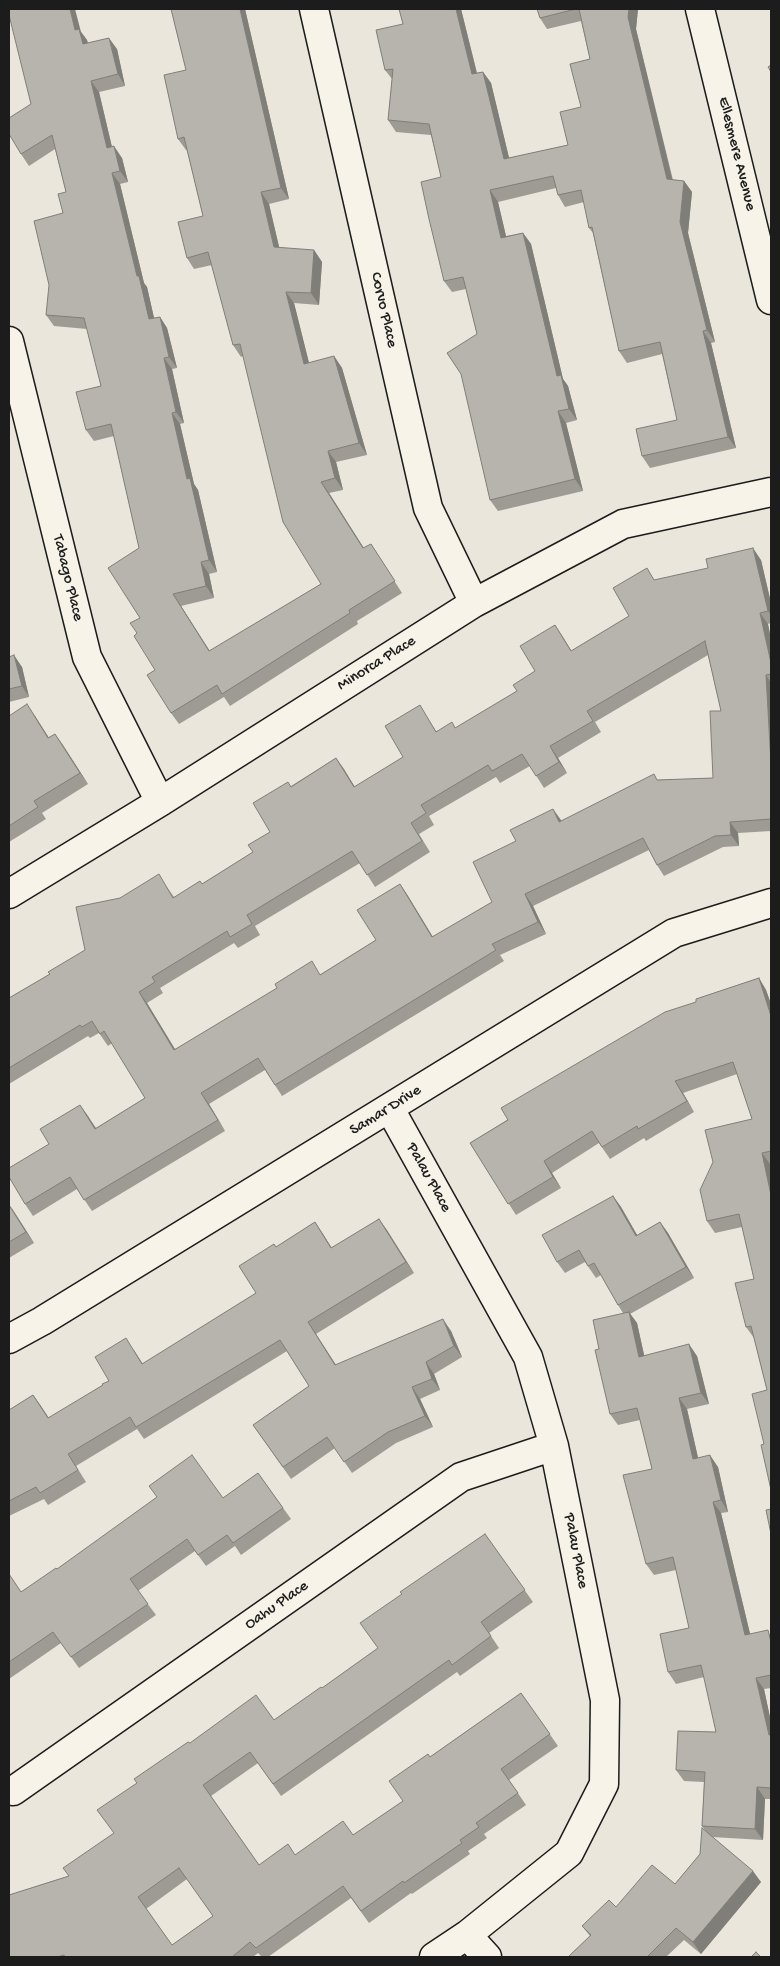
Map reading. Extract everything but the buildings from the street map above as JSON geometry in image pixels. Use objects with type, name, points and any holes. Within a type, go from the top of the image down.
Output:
[{"type":"street","name":"Corvo Place","points":[[314,9],[428,508],[474,603]]},
{"type":"street","name":"Ellesmere Avenue","points":[[700,9],[771,300]]},
{"type":"street","name":"Tabago Place","points":[[9,341],[87,658],[160,802]]},
{"type":"street","name":"Minorca Place","points":[[9,894],[160,802],[474,603],[623,524],[771,492]]},
{"type":"street","name":"Samar Drive","points":[[9,1339],[42,1321],[674,933],[771,903]]},
{"type":"street","name":"Palau Place","points":[[390,1108],[528,1357],[554,1446],[605,1700],[604,1784],[569,1853],[466,1935],[434,1957]]},
{"type":"street","name":"Oahu Place","points":[[13,1791],[461,1477],[554,1446]]},
{"type":"street","points":[[466,1935],[487,1957]]}]
